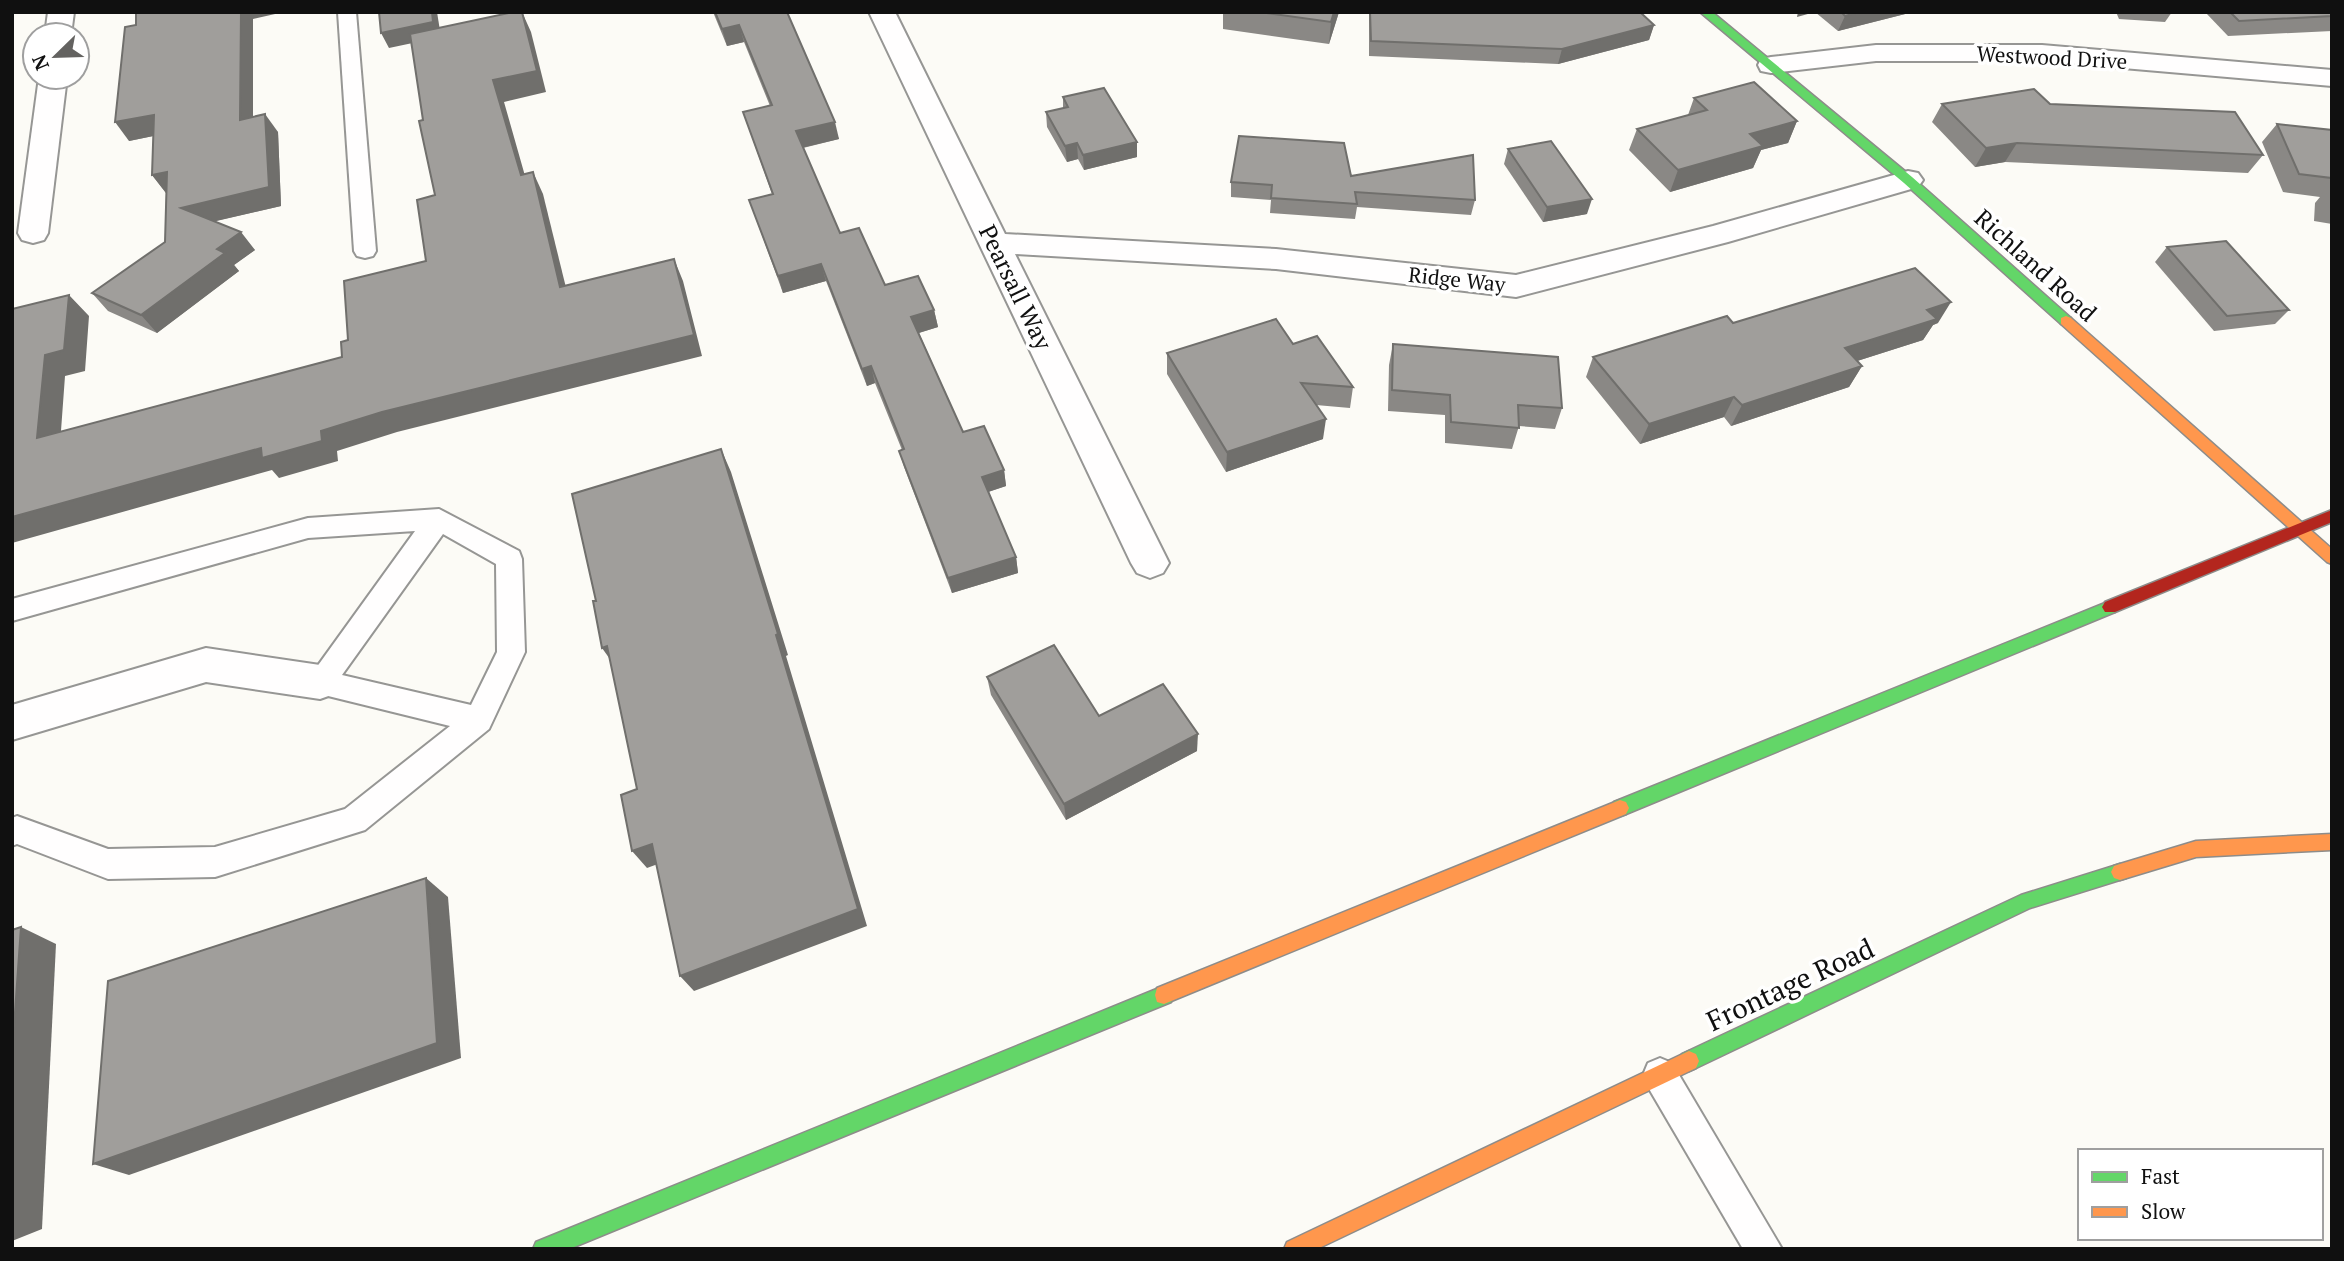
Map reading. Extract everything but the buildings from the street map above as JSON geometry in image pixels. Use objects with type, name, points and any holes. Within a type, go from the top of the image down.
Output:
[{"type":"main road","name":"Richland Road","points":[[1705,12],[1908,180],[2332,558]]},
{"type":"main road","points":[[543,1249],[2332,516]]},
{"type":"main road","name":"Frontage Road","points":[[1294,1249],[2027,901],[2196,849],[2332,842]]},
{"type":"street","name":"Pearsall Way","points":[[882,12],[1150,563]]},
{"type":"street","name":"Westwood Drive","points":[[1771,65],[1876,53],[2042,53],[2332,78]]},
{"type":"street","points":[[33,233],[51,91]]},
{"type":"street","name":"Ridge Way","points":[[995,243],[1276,259],[1516,286],[1717,235],[1908,180]]},
{"type":"street","points":[[12,723],[206,665],[320,682]]},
{"type":"lane","points":[[347,12],[365,251]]},
{"type":"lane","points":[[439,519],[320,682],[479,720]]},
{"type":"lane","points":[[12,610],[308,528],[439,519],[509,559],[511,652],[479,720],[354,820],[215,862],[108,864],[17,830],[12,832]]},
{"type":"lane","points":[[1660,1075],[1764,1249]]},
{"type":"traffic: fast","points":[[1705,12],[1908,180],[2066,321]]},
{"type":"traffic: fast","points":[[1620,808],[2110,607]]},
{"type":"traffic: fast","points":[[1689,1061],[2027,901],[2120,872]]},
{"type":"traffic: fast","points":[[543,1249],[1164,995]]},
{"type":"traffic: slow","points":[[2066,321],[2332,558]]},
{"type":"traffic: slow","points":[[1164,995],[1620,808]]},
{"type":"traffic: slow","points":[[2120,872],[2196,849],[2332,842]]},
{"type":"traffic: slow","points":[[1294,1249],[1689,1061]]},
{"type":"traffic: jam","points":[[2110,607],[2332,516]]}]
